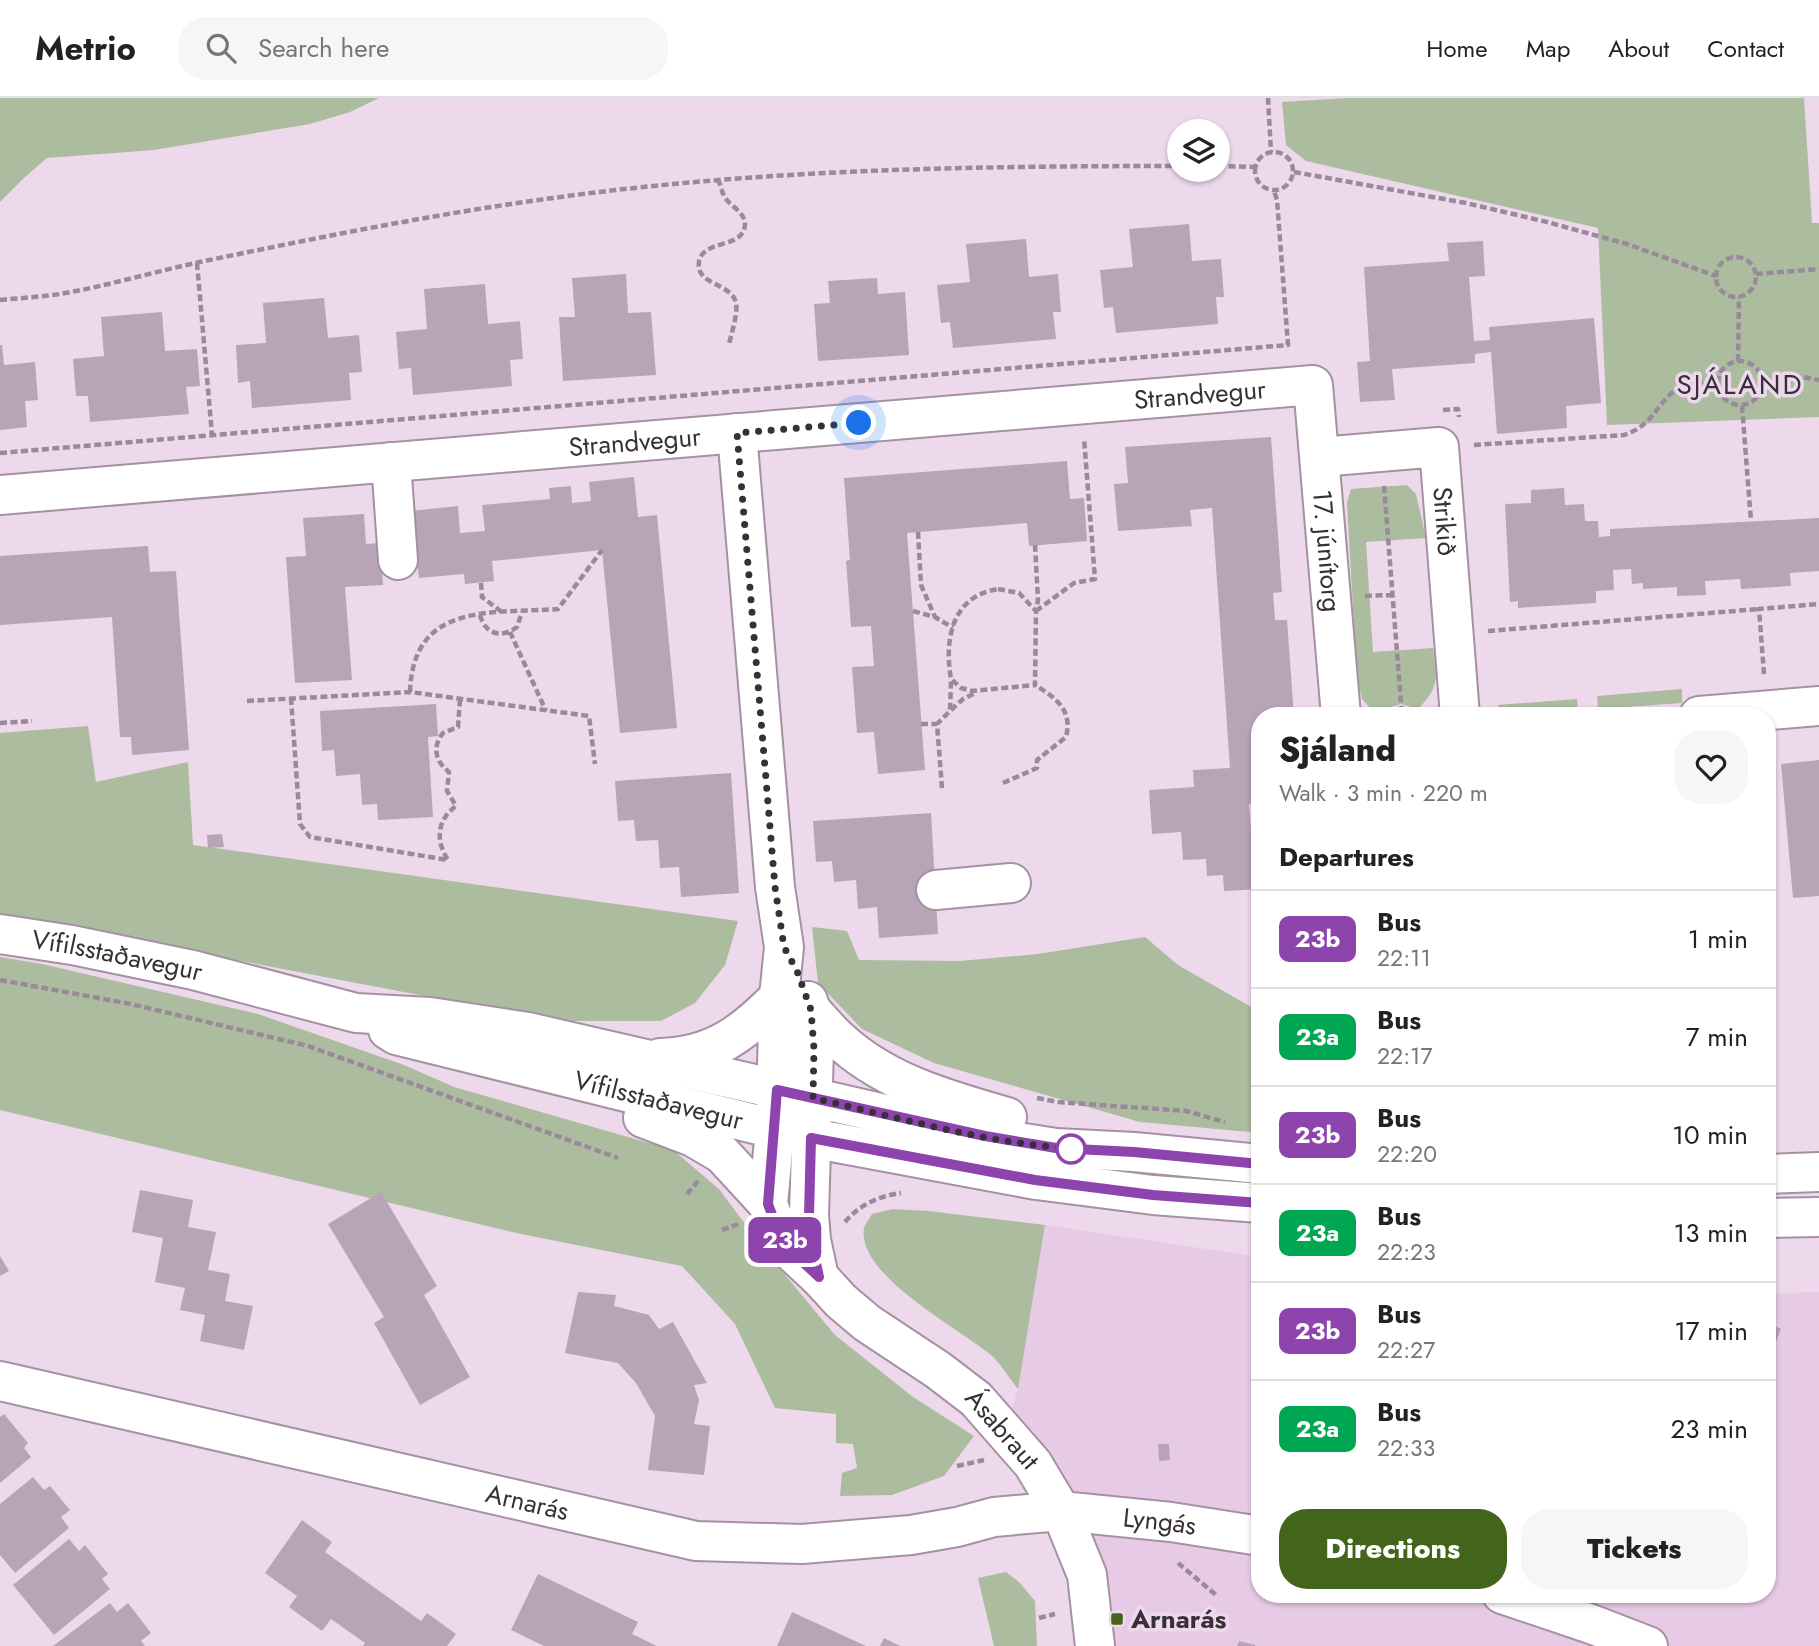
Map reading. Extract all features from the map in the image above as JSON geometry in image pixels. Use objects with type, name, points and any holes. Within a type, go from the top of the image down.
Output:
[{"type":"street","name":"Strandvegur","points":[[0,495],[1313,385]]},
{"type":"street","name":"17. júnítorg","points":[[1313,385],[1340,707]]},
{"type":"street","points":[[737,433],[775,887],[784,947],[797,971],[795,1003]]},
{"type":"street","name":"Strikið","points":[[1320,457],[1439,447],[1459,707]]},
{"type":"street","points":[[391,462],[398,559]]},
{"type":"street","points":[[1776,709],[1819,706]]},
{"type":"street","points":[[936,890],[1011,883]]},
{"type":"street","name":"Vífilsstaðavegur","points":[[0,934],[72,945],[193,971],[356,1013],[430,1017],[528,1032],[985,1136],[1056,1148],[1251,1163]]},
{"type":"street","points":[[639,1059],[670,1058],[705,1051],[726,1042],[757,1019],[795,1003]]},
{"type":"street","points":[[795,1003],[844,1045],[870,1063],[910,1084],[960,1104],[1134,1152]]},
{"type":"street","name":"Ásabraut","points":[[795,1003],[814,1049],[795,1094],[793,1134],[819,1277]]},
{"type":"street","name":"Vífilsstaðavegur","points":[[356,1013],[396,1035],[793,1134],[1035,1180],[1153,1195],[1251,1202]]},
{"type":"street","points":[[555,1074],[595,1104],[649,1119],[693,1137],[722,1154],[768,1204]]},
{"type":"street","name":"Ásabraut","points":[[793,1134],[768,1204],[778,1231],[792,1252],[841,1301],[867,1323],[976,1399],[1033,1464],[1061,1511],[1087,1575],[1095,1646]]},
{"type":"street","points":[[1776,1174],[1819,1172]]},
{"type":"street","points":[[1776,1218],[1819,1217]]},
{"type":"street","name":"Arnarás","points":[[0,1381],[696,1541],[802,1544],[911,1535],[994,1517],[1061,1511]]},
{"type":"street","name":"Lyngás","points":[[1061,1511],[1171,1522],[1251,1535]]},
{"type":"street","points":[[1557,1603],[1593,1609],[1648,1646]]},
{"type":"path","points":[[1268,98],[1271,152]]},
{"type":"path","points":[[0,453],[1288,345],[1277,200],[1274,191],[1259,184],[1255,175],[1255,167],[1262,156],[1280,152],[1286,156],[1294,172],[1289,184],[1274,191]]},
{"type":"path","points":[[0,300],[60,294],[197,262],[430,218],[539,200],[718,179],[985,167],[1167,166]]},
{"type":"path","points":[[1230,166],[1255,167]]},
{"type":"path","points":[[1294,172],[1466,203],[1547,222],[1627,244],[1716,276]]},
{"type":"path","points":[[718,179],[725,197],[743,216],[745,227],[736,239],[706,251],[698,263],[699,271],[705,278],[730,292],[735,299],[736,309],[729,345]]},
{"type":"path","points":[[1734,257],[1747,260],[1754,267],[1756,274],[1752,289],[1739,297],[1732,297],[1721,290],[1716,276],[1721,263],[1734,257]]},
{"type":"path","points":[[197,262],[212,435]]},
{"type":"path","points":[[1756,274],[1819,269]]},
{"type":"path","points":[[1738,361],[1739,297]]},
{"type":"path","points":[[1738,361],[1751,363],[1763,380],[1760,394],[1749,404],[1742,406],[1727,402],[1721,396],[1718,385],[1719,374],[1724,367],[1738,361]]},
{"type":"path","points":[[1763,380],[1787,374],[1819,380]]},
{"type":"path","points":[[1462,446],[1624,435],[1641,427],[1672,393],[1684,385],[1718,385]]},
{"type":"path","points":[[1036,611],[1074,583],[1095,579],[1081,404]]},
{"type":"path","points":[[1742,406],[1751,521]]},
{"type":"path","points":[[1432,411],[1458,410],[1460,421]]},
{"type":"path","points":[[1381,452],[1401,707]]},
{"type":"path","points":[[918,532],[921,585],[935,617]]},
{"type":"path","points":[[1035,545],[1038,600],[1035,685]]},
{"type":"path","points":[[410,692],[415,658],[429,637],[446,622],[459,617],[558,609],[602,550]]},
{"type":"path","points":[[481,583],[482,597],[503,613]]},
{"type":"path","points":[[950,711],[948,651],[961,607],[969,599],[987,590],[998,589],[1019,593],[1036,611]]},
{"type":"path","points":[[1477,632],[1819,604]]},
{"type":"path","points":[[1759,609],[1766,707]]},
{"type":"path","points":[[913,611],[935,617],[954,628]]},
{"type":"path","points":[[480,615],[482,623],[494,634],[510,632],[517,627],[522,612]]},
{"type":"path","points":[[510,632],[546,711]]},
{"type":"path","points":[[951,679],[961,688],[971,691],[1035,685],[1063,706],[1068,722],[1066,737],[1037,760],[1037,768],[1003,783]]},
{"type":"path","points":[[921,724],[936,724],[963,699],[982,691]]},
{"type":"path","points":[[247,701],[410,692],[589,716],[595,764]]},
{"type":"path","points":[[291,698],[300,824],[310,837],[448,860],[439,840],[440,829],[449,812],[456,806],[447,791],[449,772],[437,757],[436,747],[443,733],[458,727],[460,699]]},
{"type":"path","points":[[0,723],[32,721]]},
{"type":"path","points":[[936,724],[942,788]]},
{"type":"path","points":[[0,979],[131,1004],[308,1046],[618,1158]]},
{"type":"path","points":[[1032,1097],[1058,1102],[1186,1111],[1234,1125]]},
{"type":"path","points":[[957,1466],[987,1459]]},
{"type":"path","points":[[1178,1563],[1216,1595]]},
{"type":"shaded area","points":[[1045,1225],[1251,1256],[1251,1603],[1776,1603],[1776,1294],[1819,1292],[1819,1646],[1087,1646],[1082,1579],[1003,1436],[1018,1389]]},
{"type":"green space","points":[[0,98],[379,98],[350,112],[310,124],[154,150],[47,158],[0,202]]},
{"type":"green space","points":[[1348,98],[1804,98],[1812,223],[1819,223],[1819,417],[1607,425],[1598,228],[1306,161],[1286,145],[1282,102]]},
{"type":"green space","points":[[1407,485],[1416,494],[1426,538],[1366,542],[1373,652],[1433,648],[1435,682],[1430,695],[1420,707],[1401,704],[1369,707],[1362,699],[1357,677],[1347,503],[1351,489]]},
{"type":"green space","points":[[1682,689],[1682,703],[1598,707],[1597,696]]},
{"type":"green space","points":[[1577,699],[1578,707],[1498,707]]},
{"type":"green space","points":[[88,726],[96,782],[188,762],[193,845],[738,921],[725,965],[695,1003],[661,1021],[556,1021],[0,915],[0,733]]},
{"type":"green space","points":[[812,927],[847,931],[859,960],[960,961],[1038,954],[1145,937],[1178,965],[1251,1007],[1251,1132],[1140,1122],[934,1063],[862,1029],[818,983]]},
{"type":"green space","points":[[0,957],[42,964],[258,1014],[404,1065],[454,1087],[673,1150],[719,1189],[766,1252],[835,1335],[913,1397],[974,1436],[944,1476],[892,1495],[840,1496],[842,1473],[857,1468],[853,1444],[836,1443],[836,1414],[775,1408],[735,1324],[682,1266],[521,1234],[0,1110]]},
{"type":"green space","points":[[893,1209],[1045,1225],[1018,1389],[991,1355],[913,1299],[876,1264],[866,1246],[864,1228],[872,1214]]},
{"type":"green space","points":[[1006,1572],[1019,1582],[1035,1601],[1037,1646],[994,1646],[978,1578]]},
{"type":"building","points":[[1189,224],[1192,261],[1221,259],[1224,297],[1216,297],[1218,324],[1116,333],[1113,307],[1104,308],[1100,270],[1133,267],[1129,229]]},
{"type":"building","points":[[1026,239],[1029,277],[1058,274],[1061,312],[1053,312],[1056,339],[953,348],[950,322],[941,323],[937,285],[970,282],[966,244]]},
{"type":"building","points":[[1483,241],[1485,276],[1469,277],[1474,341],[1490,340],[1489,327],[1594,318],[1601,403],[1566,406],[1567,428],[1497,434],[1491,352],[1475,354],[1475,363],[1392,369],[1395,400],[1360,402],[1357,362],[1370,361],[1364,267],[1449,261],[1447,243]]},
{"type":"building","points":[[626,274],[628,313],[651,312],[656,375],[563,381],[559,317],[575,317],[572,278]]},
{"type":"building","points":[[877,278],[878,294],[905,292],[909,355],[818,361],[814,304],[830,303],[828,281]]},
{"type":"building","points":[[485,284],[488,324],[520,321],[523,359],[510,360],[512,386],[413,395],[411,368],[399,369],[396,332],[427,329],[424,289]]},
{"type":"building","points":[[324,298],[328,338],[359,335],[362,372],[349,373],[351,400],[252,408],[250,381],[238,383],[236,345],[266,343],[263,303]]},
{"type":"building","points":[[162,312],[165,351],[197,349],[200,386],[186,387],[189,414],[90,422],[88,396],[76,396],[73,359],[104,356],[101,317]]},
{"type":"building","points":[[0,345],[4,365],[35,362],[38,400],[25,401],[27,427],[0,430]]},
{"type":"building","points":[[1271,437],[1282,592],[1273,593],[1275,620],[1287,620],[1293,707],[1251,707],[1251,890],[1224,891],[1223,875],[1207,876],[1206,859],[1183,860],[1181,832],[1152,834],[1149,790],[1194,787],[1193,770],[1230,768],[1212,508],[1190,510],[1192,526],[1118,531],[1114,484],[1128,483],[1125,447]]},
{"type":"building","points":[[1067,461],[1070,499],[1084,498],[1087,541],[1029,546],[1027,523],[907,533],[925,770],[878,774],[874,732],[857,733],[852,667],[874,666],[871,626],[851,627],[846,561],[850,560],[844,478]]},
{"type":"building","points":[[634,477],[638,517],[657,515],[677,728],[620,733],[602,550],[492,561],[494,581],[465,584],[464,574],[419,578],[411,511],[458,506],[460,533],[485,531],[482,505],[550,499],[549,488],[571,486],[572,503],[591,501],[589,482]]},
{"type":"building","points":[[1564,488],[1565,505],[1584,504],[1585,521],[1598,521],[1599,537],[1610,536],[1610,529],[1819,518],[1819,571],[1790,573],[1791,586],[1741,589],[1740,579],[1705,581],[1706,595],[1677,596],[1677,587],[1643,589],[1643,583],[1632,584],[1631,569],[1613,570],[1614,590],[1596,591],[1596,603],[1518,608],[1518,601],[1510,602],[1505,504],[1531,503],[1531,490]]},
{"type":"building","points":[[364,514],[366,544],[380,543],[383,585],[345,587],[352,680],[295,683],[286,557],[306,556],[303,518]]},
{"type":"building","points":[[148,546],[150,572],[176,571],[189,750],[132,755],[131,737],[120,737],[112,617],[0,625],[0,556]]},
{"type":"building","points":[[436,704],[438,736],[428,737],[433,817],[378,820],[377,804],[362,805],[360,774],[336,776],[334,750],[322,751],[320,711]]},
{"type":"building","points":[[1819,760],[1819,896],[1793,898],[1781,764]]},
{"type":"building","points":[[731,773],[739,893],[681,897],[679,867],[660,868],[658,840],[636,841],[634,820],[618,821],[615,781]]},
{"type":"building","points":[[931,813],[938,934],[879,938],[877,907],[858,909],[856,880],[834,882],[832,861],[816,862],[813,821]]},
{"type":"building","points":[[222,834],[224,847],[208,848],[207,835]]},
{"type":"building","points":[[140,1190],[193,1200],[188,1227],[216,1232],[208,1270],[230,1274],[225,1301],[253,1306],[244,1350],[200,1341],[205,1315],[180,1310],[185,1288],[155,1282],[163,1238],[132,1232]]},
{"type":"building","points":[[381,1192],[437,1286],[424,1295],[470,1377],[420,1405],[374,1323],[384,1317],[328,1224]]},
{"type":"building","points":[[0,1256],[9,1271],[0,1276]]},
{"type":"building","points":[[578,1292],[616,1295],[614,1306],[649,1315],[659,1329],[673,1322],[707,1383],[694,1385],[699,1400],[694,1424],[710,1426],[704,1475],[648,1470],[655,1416],[636,1383],[618,1363],[565,1353]]},
{"type":"building","points":[[1776,1327],[1781,1329],[1776,1342]]},
{"type":"building","points":[[4,1414],[28,1443],[24,1448],[31,1457],[0,1483],[0,1417]]},
{"type":"building","points":[[1158,1444],[1169,1444],[1170,1460],[1159,1461]]},
{"type":"building","points":[[33,1477],[44,1490],[50,1486],[70,1510],[61,1517],[69,1528],[15,1573],[0,1555],[0,1504]]},
{"type":"building","points":[[302,1520],[332,1542],[325,1552],[421,1621],[427,1613],[456,1634],[447,1646],[363,1646],[365,1643],[331,1619],[322,1631],[289,1607],[297,1596],[265,1573]]},
{"type":"building","points":[[69,1539],[79,1551],[85,1545],[108,1574],[102,1579],[110,1589],[54,1635],[13,1585]]},
{"type":"building","points":[[538,1574],[638,1622],[632,1634],[657,1646],[544,1646],[511,1630]]},
{"type":"building","points":[[110,1603],[117,1612],[128,1603],[151,1633],[141,1641],[145,1646],[53,1646]]},
{"type":"building","points":[[792,1612],[866,1646],[777,1646]]},
{"type":"building","points":[[884,1638],[900,1646],[880,1646]]},
{"type":"building","points":[[1239,1641],[1255,1645],[1255,1646],[1237,1646]]},
{"type":"bus line","name":"23b","points":[[1251,1163],[1056,1148],[985,1136],[777,1090],[768,1204],[778,1231],[792,1252],[819,1277],[809,1215],[811,1138],[1035,1180],[1153,1195],[1251,1202]]},
{"type":"place","name":"Arnarás","points":[[1117,1619]]},
{"type":"district","name":"SJÁLAND","points":[[1740,384]]},
{"type":"route","points":[[859,423],[737,433],[775,887],[784,947],[797,971],[811,1010],[814,1049],[813,1098],[985,1136],[1056,1148],[1082,1149],[1071,1149]]}]
